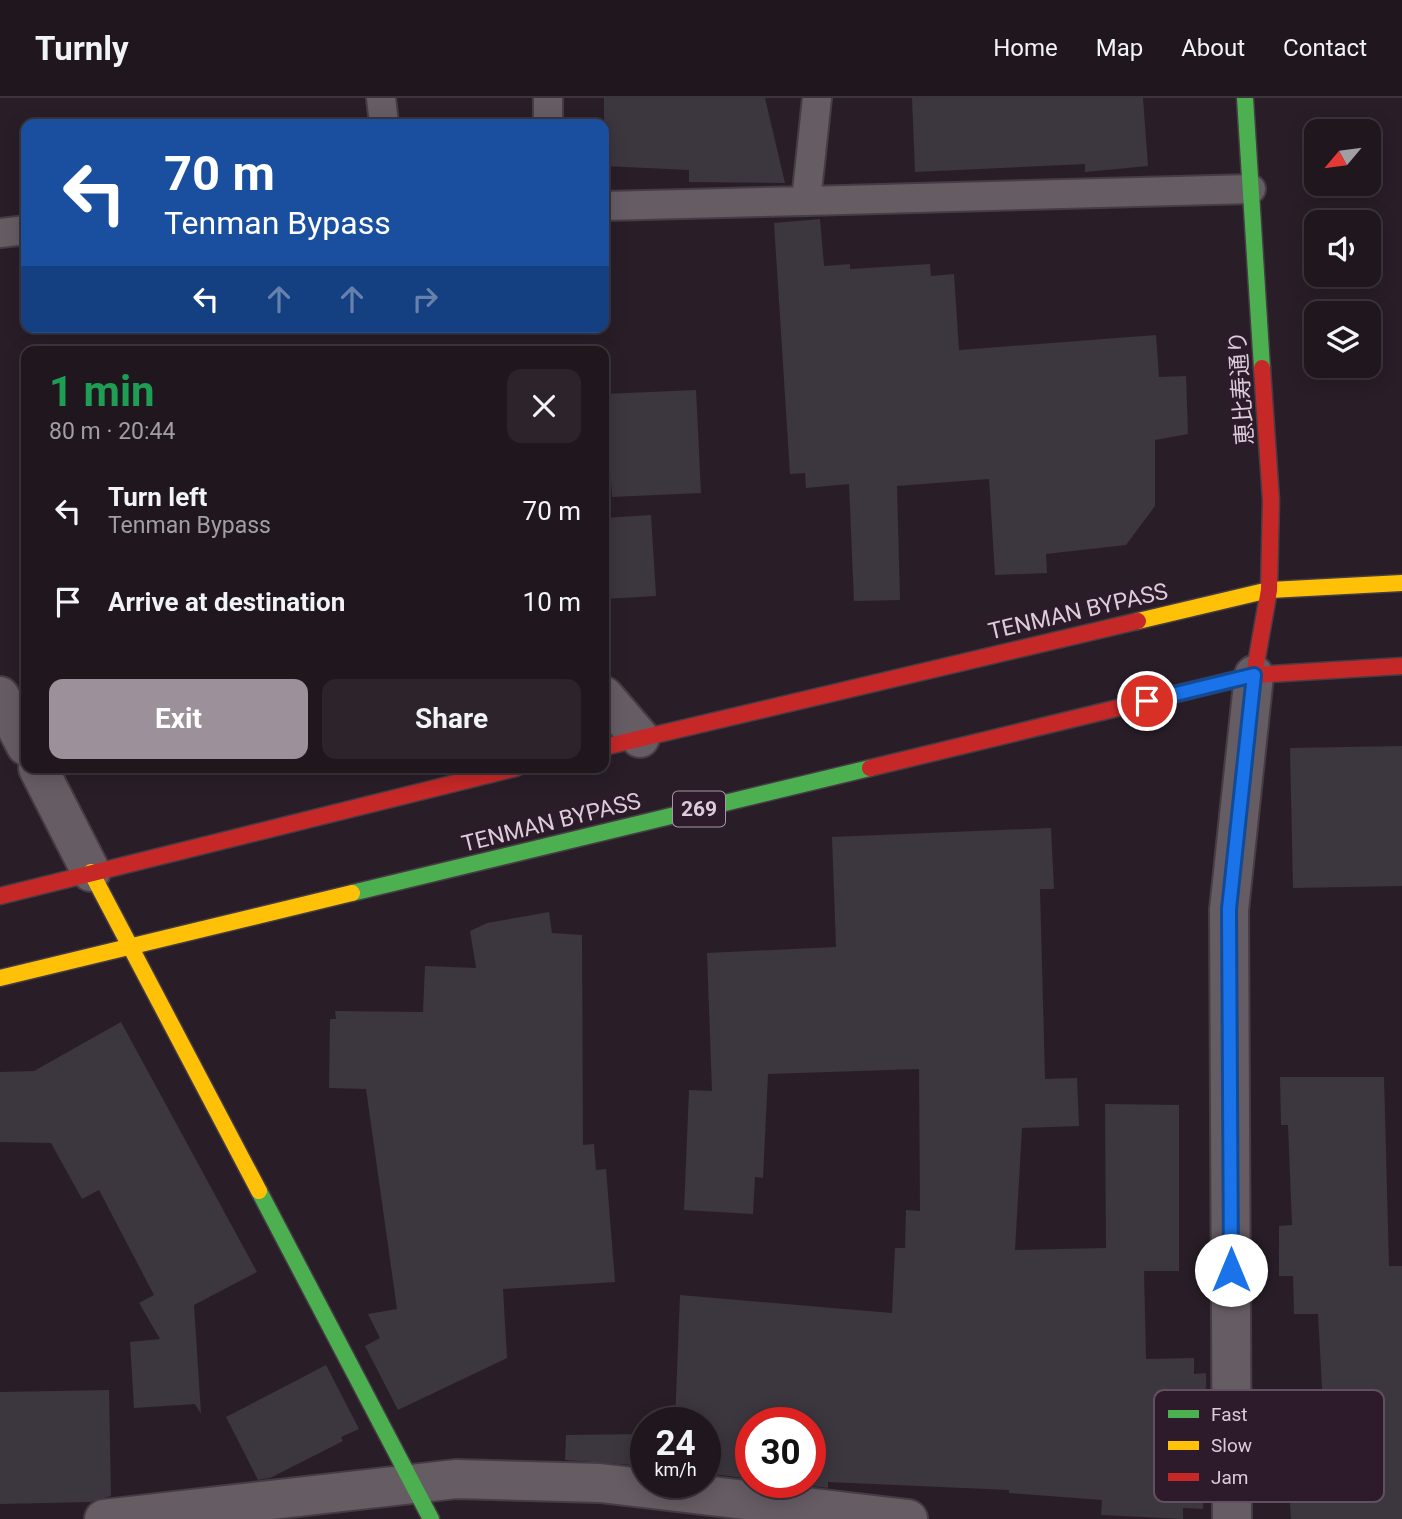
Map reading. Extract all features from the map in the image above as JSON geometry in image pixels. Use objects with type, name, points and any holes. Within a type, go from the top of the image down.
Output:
[{"type":"main road","name":"恵比寿通り","points":[[1245,98],[1271,500],[1269,590],[1254,675]]},
{"type":"main road","name":"TENMAN BYPASS","points":[[609,746],[1269,590],[1402,583]]},
{"type":"main road","name":"TENMAN BYPASS","points":[[0,978],[1254,675],[1402,666]]},
{"type":"main road","points":[[0,896],[496,773]]},
{"type":"main road","points":[[92,872],[431,1519]]},
{"type":"street","points":[[1231,1390],[1229,909],[1254,675]]},
{"type":"street","points":[[21,692],[0,694],[21,736]]},
{"type":"street","points":[[609,702],[640,738]]},
{"type":"street","points":[[41,773],[92,872]]},
{"type":"street","points":[[104,1519],[456,1479],[600,1483],[908,1519]]},
{"type":"lane","points":[[381,98],[383,119]]},
{"type":"lane","points":[[548,98],[548,119]]},
{"type":"lane","points":[[806,201],[817,98]]},
{"type":"lane","points":[[609,206],[1251,189]]},
{"type":"lane","points":[[0,233],[21,231]]},
{"type":"building","points":[[604,98],[765,98],[785,183],[689,182],[689,170],[609,166],[609,119],[604,119]]},
{"type":"building","points":[[912,98],[1143,98],[1148,166],[1085,172],[1085,164],[915,172]]},
{"type":"building","points":[[820,219],[824,266],[850,264],[850,269],[930,264],[931,276],[954,274],[959,350],[1156,335],[1159,377],[1186,376],[1188,434],[1155,440],[1155,506],[1126,545],[1046,554],[1047,573],[995,575],[989,479],[897,486],[900,600],[854,601],[849,484],[806,488],[805,473],[790,474],[774,223]]},
{"type":"building","points":[[696,390],[701,493],[612,497],[609,394]]},
{"type":"building","points":[[651,515],[656,596],[609,599],[609,518]]},
{"type":"building","points":[[1402,746],[1402,886],[1293,888],[1290,748]]},
{"type":"building","points":[[1051,828],[1054,889],[1040,889],[1045,1079],[1077,1078],[1079,1126],[1022,1128],[1015,1250],[1106,1248],[1105,1104],[1179,1105],[1179,1271],[1144,1271],[1146,1359],[1194,1358],[1194,1374],[1206,1373],[1206,1390],[1154,1390],[1154,1502],[1203,1502],[1203,1509],[1183,1508],[1183,1519],[1101,1515],[1102,1500],[1009,1493],[1009,1490],[828,1482],[826,1488],[826,1407],[735,1407],[735,1477],[721,1475],[721,1407],[676,1407],[680,1295],[892,1313],[895,1248],[905,1248],[906,1210],[920,1211],[919,1069],[768,1074],[763,1178],[755,1177],[753,1214],[684,1210],[689,1090],[712,1091],[707,953],[836,947],[832,837]]},
{"type":"building","points":[[549,912],[552,933],[582,935],[583,1145],[594,1144],[596,1170],[606,1169],[615,1282],[503,1289],[507,1358],[398,1410],[365,1346],[380,1338],[368,1314],[397,1309],[366,1089],[329,1088],[330,1019],[336,1019],[335,1011],[423,1012],[425,966],[476,968],[470,931],[487,923]]},
{"type":"building","points":[[121,1022],[257,1272],[194,1305],[201,1414],[195,1404],[134,1408],[130,1342],[160,1339],[139,1303],[154,1295],[99,1190],[82,1199],[51,1143],[0,1142],[0,1072],[34,1071]]},
{"type":"building","points":[[1280,1077],[1384,1077],[1389,1266],[1402,1266],[1402,1519],[1291,1519],[1290,1502],[1384,1502],[1384,1390],[1322,1390],[1318,1314],[1294,1314],[1293,1276],[1279,1276],[1279,1226],[1292,1225],[1288,1125],[1281,1125]]},
{"type":"building","points":[[326,1365],[359,1429],[341,1437],[343,1441],[270,1478],[258,1480],[226,1417]]},
{"type":"building","points":[[109,1390],[111,1496],[90,1502],[0,1504],[0,1392]]},
{"type":"building","points":[[630,1434],[630,1465],[565,1460],[566,1435]]},
{"type":"traffic: fast","points":[[1245,98],[1262,368]]},
{"type":"traffic: fast","points":[[352,893],[870,768]]},
{"type":"traffic: fast","points":[[259,1191],[431,1519]]},
{"type":"traffic: slow","points":[[1138,621],[1269,590],[1402,583]]},
{"type":"traffic: slow","points":[[91,872],[259,1191]]},
{"type":"traffic: slow","points":[[0,978],[352,893]]},
{"type":"traffic: jam","points":[[1254,675],[1269,590],[1271,500],[1262,368]]},
{"type":"traffic: jam","points":[[609,746],[1138,621]]},
{"type":"traffic: jam","points":[[870,768],[1254,675],[1402,666]]},
{"type":"traffic: jam","points":[[0,896],[496,773]]},
{"type":"route","points":[[1147,701],[1254,675],[1229,909],[1231,1270]]}]
